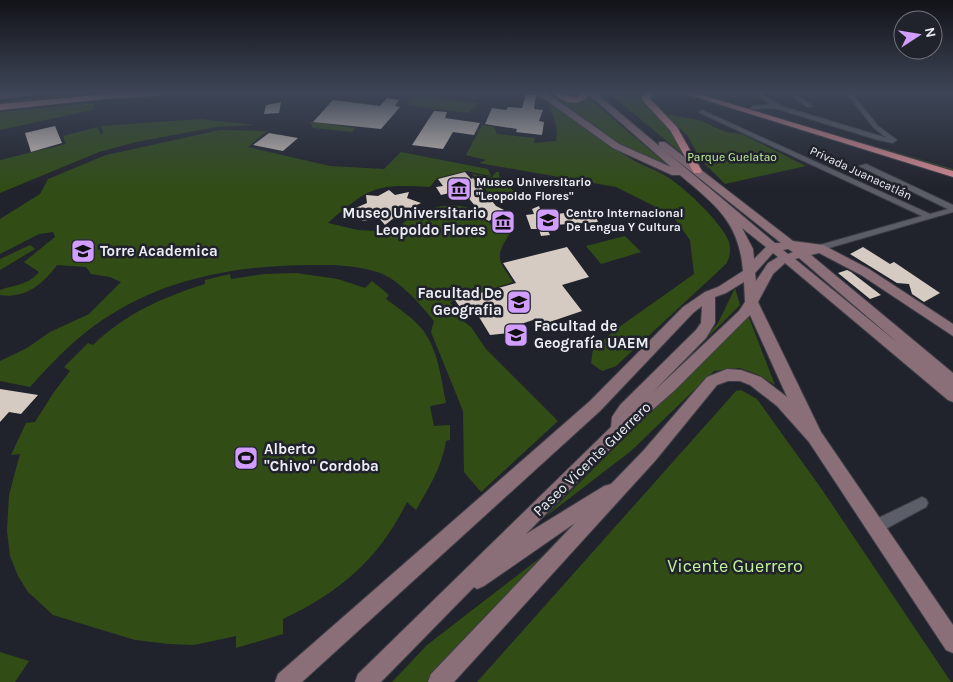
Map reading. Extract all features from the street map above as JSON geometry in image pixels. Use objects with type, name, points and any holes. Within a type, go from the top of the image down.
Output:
[{"type":"highway","points":[[670,125],[697,171]]},
{"type":"highway","points":[[793,125],[953,174]]},
{"type":"highway","points":[[809,125],[953,168]]},
{"type":"main road","points":[[588,125],[615,145],[691,181]]},
{"type":"main road","points":[[627,125],[691,181],[776,248],[794,253],[814,279],[953,396]]},
{"type":"main road","points":[[640,125],[794,253],[953,381]]},
{"type":"main road","points":[[723,206],[735,224],[747,249],[752,305],[815,437],[953,643]]},
{"type":"main road","points":[[286,682],[595,406],[688,310],[709,295],[722,290],[748,274],[768,251],[776,248]]},
{"type":"main road","points":[[820,248],[865,272],[953,331]]},
{"type":"main road","name":"Paseo Vicente Guerrero","points":[[366,682],[618,430],[670,386],[752,305],[769,272],[776,263],[794,253],[820,248]]},
{"type":"main road","points":[[769,272],[778,270],[792,271],[814,279]]},
{"type":"main road","points":[[618,430],[620,417],[625,410],[701,334],[708,323],[709,295]]},
{"type":"main road","points":[[439,682],[678,424],[712,381],[721,375],[741,374],[765,386],[815,437]]},
{"type":"main road","points":[[450,598],[555,525],[623,484]]},
{"type":"street","name":"Privada Juanacatlán","points":[[730,125],[930,217]]},
{"type":"street","points":[[835,125],[880,139],[893,141],[874,125]]},
{"type":"street","points":[[863,166],[953,209]]},
{"type":"street","points":[[820,248],[953,209]]},
{"type":"street","points":[[876,527],[922,503]]},
{"type":"green space","points":[[0,125],[24,125],[0,130]]},
{"type":"green space","points":[[256,125],[217,127],[136,142],[99,152],[0,193],[0,160],[66,144],[63,136],[97,127],[101,134],[103,133],[101,126]]},
{"type":"green space","points":[[311,125],[333,125],[355,128],[352,132],[313,128]]},
{"type":"green space","points":[[482,125],[494,127],[497,134],[535,138],[534,143],[556,141],[555,125],[580,125],[638,163],[664,175],[694,198],[711,216],[725,234],[730,245],[730,253],[726,264],[616,366],[602,371],[591,363],[593,349],[615,330],[694,274],[690,240],[672,215],[616,187],[479,163],[486,160],[466,155]]},
{"type":"green space","points":[[593,125],[620,125],[672,169],[631,152]]},
{"type":"green space","points":[[647,125],[664,125],[671,132],[686,157]]},
{"type":"green space","name":"Parque Guelatao","points":[[676,125],[710,125],[726,132],[742,134],[806,166],[725,184],[700,159],[688,136]]},
{"type":"green space","points":[[798,125],[953,169],[953,172]]},
{"type":"green space","points":[[220,130],[267,131],[248,147],[330,166],[384,169],[401,152],[488,169],[491,176],[466,171],[437,178],[430,187],[397,186],[374,190],[354,202],[328,223],[358,230],[395,232],[408,219],[419,213],[436,207],[461,206],[476,211],[473,215],[510,233],[500,253],[500,258],[501,263],[513,282],[450,302],[459,318],[471,327],[486,349],[558,421],[481,492],[464,472],[463,411],[431,332],[434,321],[401,286],[385,275],[369,270],[337,265],[261,267],[236,270],[186,281],[162,289],[103,319],[70,346],[30,387],[0,381],[0,361],[27,348],[50,332],[89,314],[121,282],[110,277],[91,274],[86,267],[57,265],[33,289],[17,295],[0,295],[0,290],[31,280],[39,272],[24,262],[55,237],[53,232],[39,234],[0,254],[0,219],[40,194],[48,179],[106,155]]},
{"type":"green space","points":[[496,172],[499,172],[499,177],[515,192],[514,196],[509,199],[494,199],[472,174],[492,177]]},
{"type":"green space","points":[[625,236],[641,252],[601,264],[586,246]]},
{"type":"green space","points":[[30,245],[35,249],[0,270],[0,259]]},
{"type":"green space","points":[[296,273],[338,279],[365,288],[372,281],[389,295],[386,299],[422,329],[432,345],[446,403],[430,406],[434,426],[450,425],[450,440],[446,441],[438,468],[416,510],[407,502],[384,541],[356,572],[304,609],[283,619],[283,634],[236,648],[236,636],[194,645],[169,644],[135,640],[53,615],[28,592],[18,576],[10,556],[7,531],[9,495],[20,454],[11,455],[26,423],[35,422],[70,371],[64,367],[88,343],[93,345],[118,324],[160,301],[205,284],[205,280],[230,274],[231,279],[264,274]]},
{"type":"green space","points":[[735,288],[740,305],[693,352],[718,323]]},
{"type":"green space","points":[[748,315],[775,385],[759,375],[740,368],[714,371],[631,451],[545,517]]},
{"type":"green space","name":"Vicente Guerrero","points":[[741,390],[757,399],[823,491],[951,682],[477,682],[736,391]]},
{"type":"green space","points":[[562,541],[428,682],[392,682],[427,645]]},
{"type":"green space","points":[[0,652],[29,661],[15,682],[0,682]]},
{"type":"building","points":[[340,125],[385,125],[381,129]]},
{"type":"building","points":[[425,125],[479,125],[474,135],[453,132],[443,149],[412,145]]},
{"type":"building","points":[[490,125],[544,125],[542,135],[516,132],[517,129]]},
{"type":"building","points":[[55,126],[62,143],[31,152],[25,133]]},
{"type":"building","points":[[269,133],[298,138],[283,151],[253,145]]},
{"type":"building","name":"Museo Universitario \"Leopoldo Flores\"","points":[[465,172],[471,179],[473,178],[496,206],[504,210],[489,221],[477,214],[480,212],[462,190],[441,195],[436,187],[443,186],[438,179]]},
{"type":"building","points":[[389,190],[395,195],[409,192],[407,198],[421,203],[406,210],[409,218],[395,217],[385,225],[379,218],[362,221],[366,213],[351,210],[367,203],[366,195],[378,196]]},
{"type":"building","points":[[539,206],[542,214],[546,213],[547,215],[593,210],[598,222],[554,225],[555,228],[547,229],[550,235],[541,236],[539,229],[531,229],[526,215],[534,214],[532,209]]},
{"type":"building","points":[[567,247],[589,277],[562,285],[582,311],[538,326],[533,320],[512,327],[509,333],[490,335],[476,312],[465,315],[455,300],[516,283],[503,263]]},
{"type":"building","points":[[863,247],[890,264],[894,262],[940,293],[924,302],[912,294],[909,284],[897,283],[850,254]]},
{"type":"building","points":[[847,270],[881,295],[870,299],[838,273]]},
{"type":"building","points":[[0,389],[38,395],[21,414],[9,412],[0,422]]},
{"type":"place","name":"Museo Universitario \"Leopoldo Flores\"","points":[[459,189]]},
{"type":"place","name":"Centro Internacional De Lengua Y Cultura","points":[[548,220]]},
{"type":"place","name":"Museo Universitario Leopoldo Flores","points":[[503,222]]},
{"type":"place","name":"Torre Academica","points":[[83,251]]},
{"type":"place","name":"Facultad De Geografia","points":[[519,302]]},
{"type":"place","name":"Facultad de Geografía UAEM","points":[[516,335]]},
{"type":"place","name":"Alberto \"Chivo\" Cordoba","points":[[246,458]]}]
